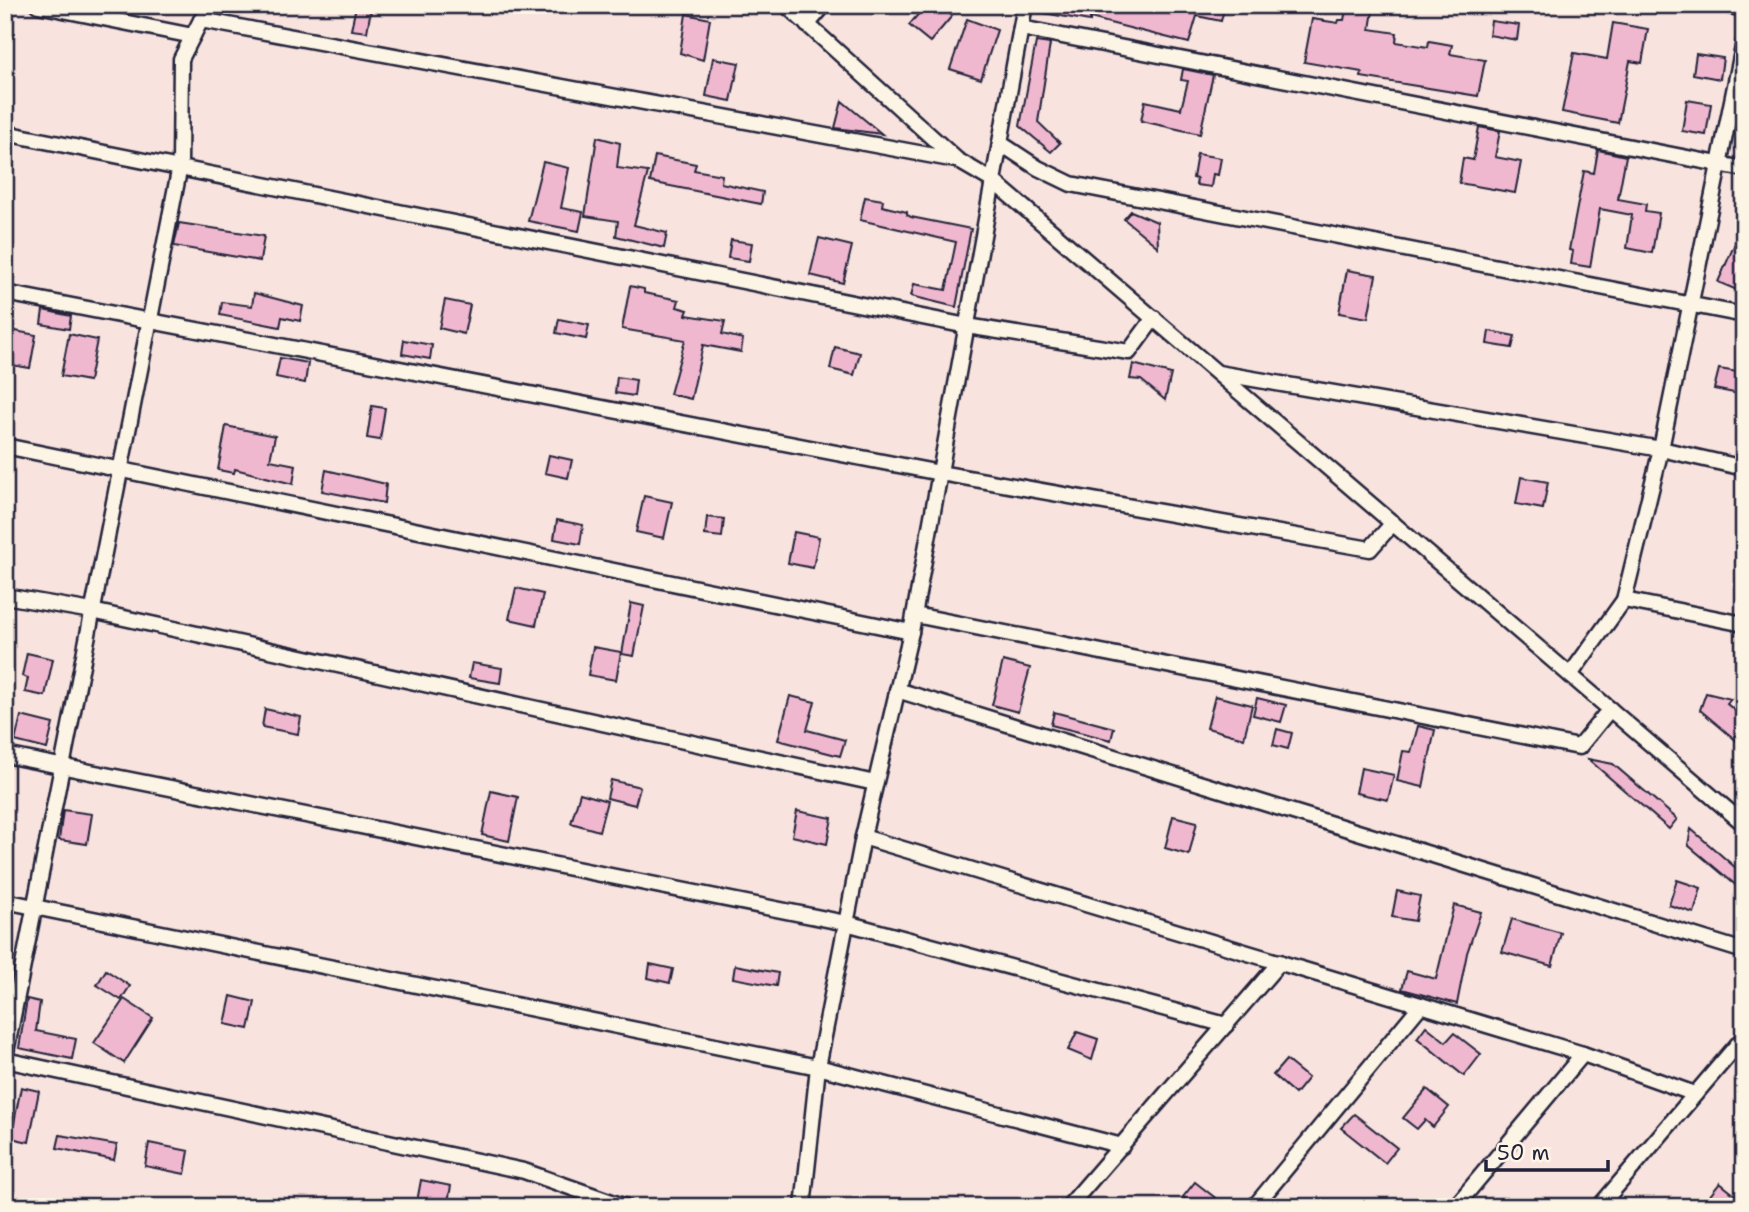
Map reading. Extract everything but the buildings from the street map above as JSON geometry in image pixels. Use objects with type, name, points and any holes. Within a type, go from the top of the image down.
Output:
[{"type":"street","points":[[38,5],[193,36]]},
{"type":"street","points":[[215,5],[201,20],[181,59],[180,166],[5,1058],[524,1171],[626,1207]]},
{"type":"street","points":[[786,5],[957,160],[993,181],[1744,824]]},
{"type":"street","points":[[807,25],[824,5]]},
{"type":"street","points":[[803,1207],[818,1067],[863,837],[915,615],[1025,5]]},
{"type":"street","points":[[1725,5],[1744,9]]},
{"type":"street","points":[[201,20],[957,160]]},
{"type":"street","points":[[1021,28],[1744,169]]},
{"type":"street","points":[[1570,675],[1624,600],[1661,449],[1744,42]]},
{"type":"street","points":[[5,133],[967,326],[1129,352],[1154,318]]},
{"type":"street","points":[[1000,143],[1038,168],[1071,184],[1744,315]]},
{"type":"street","points":[[5,293],[940,473],[1370,550],[1393,523]]},
{"type":"street","points":[[1217,372],[1661,449],[1744,468]]},
{"type":"street","points":[[5,446],[121,467],[911,632]]},
{"type":"street","points":[[5,596],[93,611],[875,783]]},
{"type":"street","points":[[1624,600],[1744,624]]},
{"type":"street","points":[[915,615],[1579,747],[1610,709]]},
{"type":"street","points":[[897,690],[1744,951]]},
{"type":"street","points":[[5,755],[846,923],[1226,1025]]},
{"type":"street","points":[[863,837],[1583,1054],[1695,1094]]},
{"type":"street","points":[[5,901],[818,1067],[1122,1146]]},
{"type":"street","points":[[1068,1207],[1280,962]]},
{"type":"street","points":[[1254,1207],[1421,1005]]},
{"type":"street","points":[[1599,1207],[1744,1037]]},
{"type":"street","points":[[1455,1207],[1583,1054]]}]
